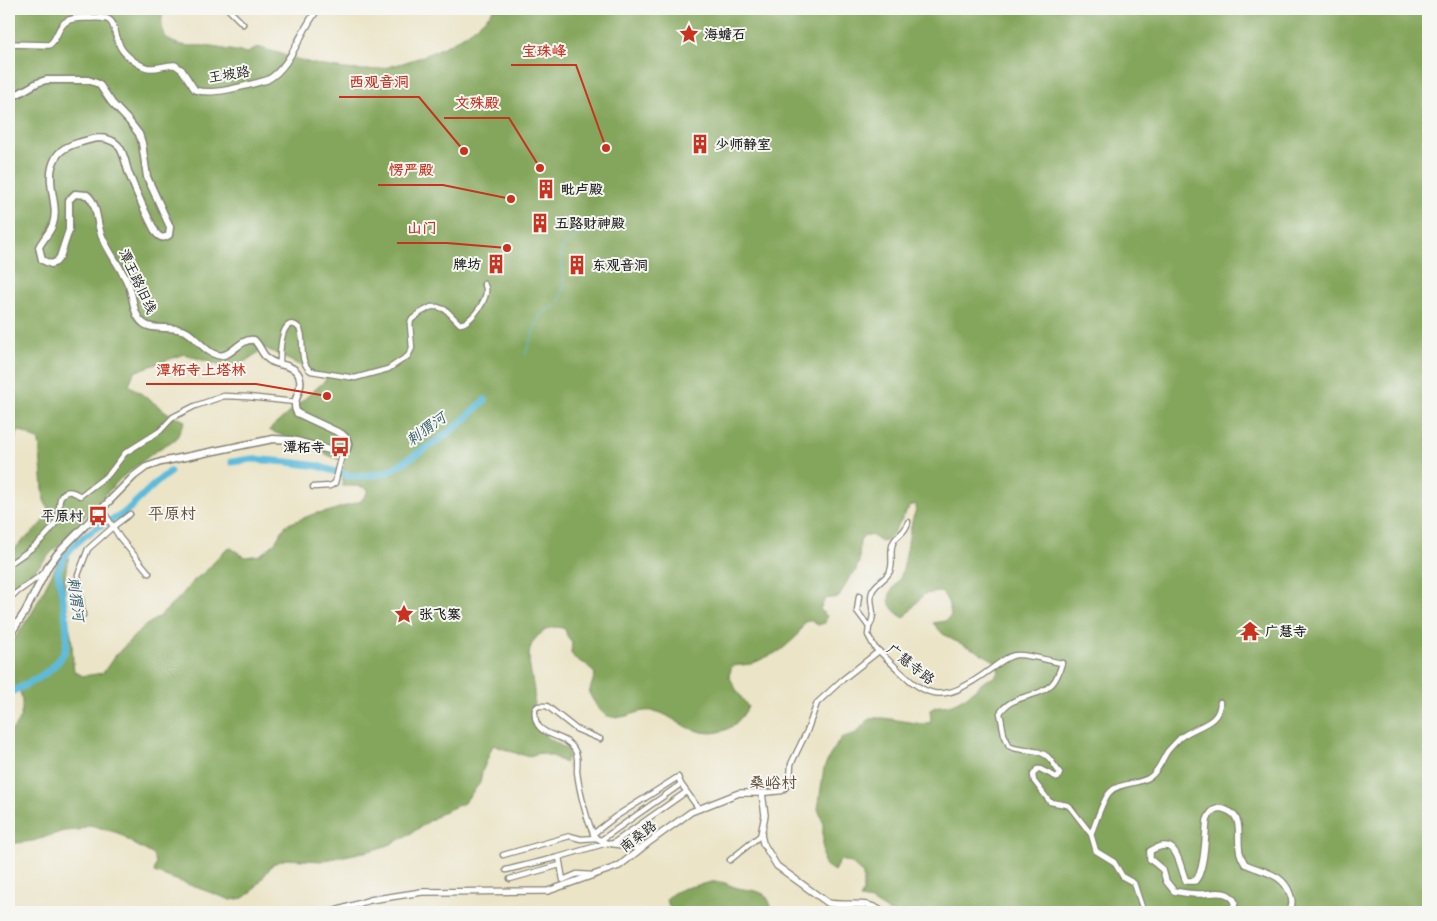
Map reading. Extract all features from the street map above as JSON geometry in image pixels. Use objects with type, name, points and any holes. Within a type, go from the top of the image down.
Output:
[{"type":"main road","name":"潭王路旧线","points":[[9,99],[46,80],[88,80],[99,84],[112,104],[139,134],[147,178],[170,227],[170,233],[165,238],[160,237],[156,233],[133,184],[122,152],[117,145],[108,139],[92,139],[62,148],[57,153],[50,183],[54,221],[52,228],[39,247],[42,260],[51,264],[58,260],[70,227],[69,200],[75,194],[84,194],[92,200],[101,234],[128,284],[135,310],[143,324],[182,330],[218,355],[225,354],[243,341],[254,340],[268,360],[293,369],[300,378],[295,402]]},
{"type":"main road","points":[[9,636],[25,612],[45,572],[58,553],[134,476],[146,467],[161,462],[274,440],[293,440],[336,453],[345,452],[348,445],[344,436],[300,415],[296,411],[295,402]]},
{"type":"street","points":[[228,9],[243,24]]},
{"type":"street","name":"王坡路","points":[[9,44],[48,45],[53,42],[61,26],[68,21],[105,18],[114,26],[120,48],[138,64],[152,68],[175,65],[182,70],[195,90],[216,90],[266,81],[273,76],[286,60],[308,22],[318,9]]},
{"type":"street","points":[[280,363],[284,331],[293,324],[298,326],[301,332],[304,362],[306,368],[311,371],[355,378],[388,369],[408,356],[412,348],[411,320],[432,307],[438,307],[446,310],[460,324],[465,324],[472,319],[483,301],[487,292],[487,287],[484,284]]},
{"type":"street","points":[[9,564],[34,548],[58,519],[60,510],[59,500],[62,495],[72,492],[80,496],[109,474],[126,453],[160,431],[173,417],[195,406],[224,396],[295,402]]},
{"type":"street","points":[[313,488],[330,486],[335,483],[342,455]]},
{"type":"street","points":[[102,509],[120,538],[149,573]]},
{"type":"street","points":[[83,615],[78,575],[88,549],[130,514]]},
{"type":"street","points":[[879,651],[875,648],[868,635],[874,613],[872,593],[891,570],[892,546],[897,536],[905,532],[908,522]]},
{"type":"street","points":[[9,598],[45,572]]},
{"type":"street","points":[[859,596],[857,611],[869,626]]},
{"type":"street","name":"广慧寺路","points":[[762,793],[782,791],[786,787],[790,780],[791,764],[807,731],[817,703],[879,651],[922,690],[932,694],[940,694],[970,684],[1002,661],[1016,654],[1062,663],[1059,673],[1052,684],[1040,692],[1007,704],[1000,713],[1004,734],[1009,746],[1014,749],[1040,752],[1048,757],[1060,774],[1058,778],[1037,769],[1032,775],[1034,781],[1050,802],[1070,806],[1091,834]]},
{"type":"street","points":[[1147,912],[1143,910],[1134,883],[1123,877],[1114,862],[1096,851],[1091,834],[1110,792],[1115,788],[1149,778],[1172,746],[1189,732],[1216,718],[1220,712],[1220,702]]},
{"type":"street","points":[[600,739],[576,728],[547,706],[538,706],[535,709],[534,716],[541,729],[568,743],[576,751],[579,782],[597,837],[610,844],[640,849]]},
{"type":"street","points":[[597,837],[615,817],[678,776],[686,792],[700,809]]},
{"type":"street","points":[[503,854],[570,836],[581,839],[597,837],[681,784]]},
{"type":"street","points":[[506,870],[610,844],[686,792]]},
{"type":"street","name":"南桑路","points":[[332,912],[370,900],[422,892],[548,892],[619,866],[691,812],[739,793],[762,793]]},
{"type":"street","points":[[762,793],[765,815],[761,835],[776,866],[828,903],[838,905],[857,904],[877,908],[882,912]]},
{"type":"street","points":[[1225,912],[1234,906],[1236,902],[1232,896],[1225,892],[1198,894],[1174,891],[1166,881],[1162,870],[1150,859],[1149,854],[1150,851],[1156,848],[1175,850],[1180,858],[1182,873],[1186,882],[1195,881],[1198,878],[1202,865],[1210,813],[1217,809],[1225,809],[1232,812],[1236,818],[1239,828],[1240,852],[1245,864],[1274,874],[1281,879],[1289,890],[1293,901],[1292,907],[1288,912]]},
{"type":"street","points":[[730,860],[761,835]]},
{"type":"street","points":[[559,857],[563,880],[577,874],[594,875]]},
{"type":"street","points":[[510,878],[560,865]]},
{"type":"green space","points":[[9,9],[164,9],[163,32],[170,40],[185,46],[205,46],[248,53],[257,47],[322,66],[374,70],[417,58],[446,46],[473,29],[494,9],[1428,9],[1428,689],[1425,695],[1428,703],[1428,912],[889,912],[872,901],[860,899],[863,892],[863,874],[851,863],[840,860],[834,871],[824,864],[823,822],[818,809],[824,768],[829,757],[841,738],[856,733],[868,720],[884,718],[922,724],[931,722],[930,710],[960,700],[983,682],[995,676],[999,671],[995,661],[943,634],[933,623],[945,621],[951,616],[948,603],[941,592],[924,594],[904,618],[891,606],[889,596],[903,570],[916,504],[910,506],[889,539],[880,541],[873,536],[865,535],[860,540],[859,562],[855,572],[849,578],[839,597],[825,599],[820,609],[827,616],[825,623],[818,625],[810,620],[805,622],[796,637],[780,651],[751,664],[732,666],[729,676],[748,707],[735,724],[719,732],[710,733],[691,729],[664,714],[653,711],[615,717],[600,711],[589,693],[595,674],[586,664],[576,660],[571,653],[572,642],[567,636],[565,629],[554,627],[546,630],[536,638],[532,645],[529,659],[536,723],[546,736],[568,750],[568,757],[565,763],[552,756],[540,753],[529,756],[493,745],[482,772],[480,783],[464,803],[443,812],[410,834],[389,845],[321,861],[286,859],[273,864],[252,892],[243,898],[231,900],[154,872],[156,863],[152,854],[118,833],[90,825],[78,830],[64,831],[33,841],[9,844],[9,733],[18,722],[22,711],[22,699],[18,686],[9,690],[9,647],[33,611],[61,556],[65,554],[69,557],[65,576],[65,596],[72,639],[74,671],[83,676],[103,673],[114,657],[143,627],[159,617],[225,550],[231,548],[245,557],[260,555],[274,544],[286,525],[316,513],[327,512],[361,501],[369,490],[360,486],[342,486],[344,462],[269,430],[327,379],[265,348],[232,370],[184,354],[134,372],[129,385],[168,413],[185,421],[176,439],[157,450],[121,478],[37,568],[9,590],[9,552],[37,528],[49,511],[44,500],[39,441],[21,431],[18,432],[9,453]]},
{"type":"green space","points":[[712,882],[760,892],[767,897],[773,912],[667,912],[670,908],[666,900],[675,892]]},
{"type":"waterway","points":[[525,355],[540,315],[558,304],[564,287],[561,249],[582,233]]},
{"type":"waterway","name":"刺猬河","points":[[232,462],[252,459],[287,462],[318,466],[349,476],[386,473],[436,442],[461,423],[485,400]]},
{"type":"waterway","name":"刺猬河","points":[[9,693],[48,671],[64,652],[67,636],[58,571],[65,556],[96,528],[124,513],[170,472]]},
{"type":"place","name":"海蟾石","points":[[689,34]]},
{"type":"place","name":"少师静室","points":[[700,144]]},
{"type":"place","name":"宝珠峰","points":[[606,148]]},
{"type":"place","name":"西观音洞","points":[[464,151]]},
{"type":"place","name":"文殊殿","points":[[540,168]]},
{"type":"place","name":"毗卢殿","points":[[546,189]]},
{"type":"place","name":"愣严殿","points":[[511,199]]},
{"type":"place","name":"五路财神殿","points":[[540,223]]},
{"type":"place","name":"山门","points":[[507,248]]},
{"type":"place","name":"牌坊","points":[[496,264]]},
{"type":"place","name":"东观音洞","points":[[577,265]]},
{"type":"place","name":"潭柘寺上塔林","points":[[327,396]]},
{"type":"place","name":"潭柘寺","points":[[340,447]]},
{"type":"place","name":"平原村","points":[[98,516]]},
{"type":"place","name":"张飞寨","points":[[404,614]]},
{"type":"place","name":"广慧寺","points":[[1250,631]]},
{"type":"district","name":"平原村","points":[[172,513]]},
{"type":"district","name":"桑峪村","points":[[773,782]]}]
